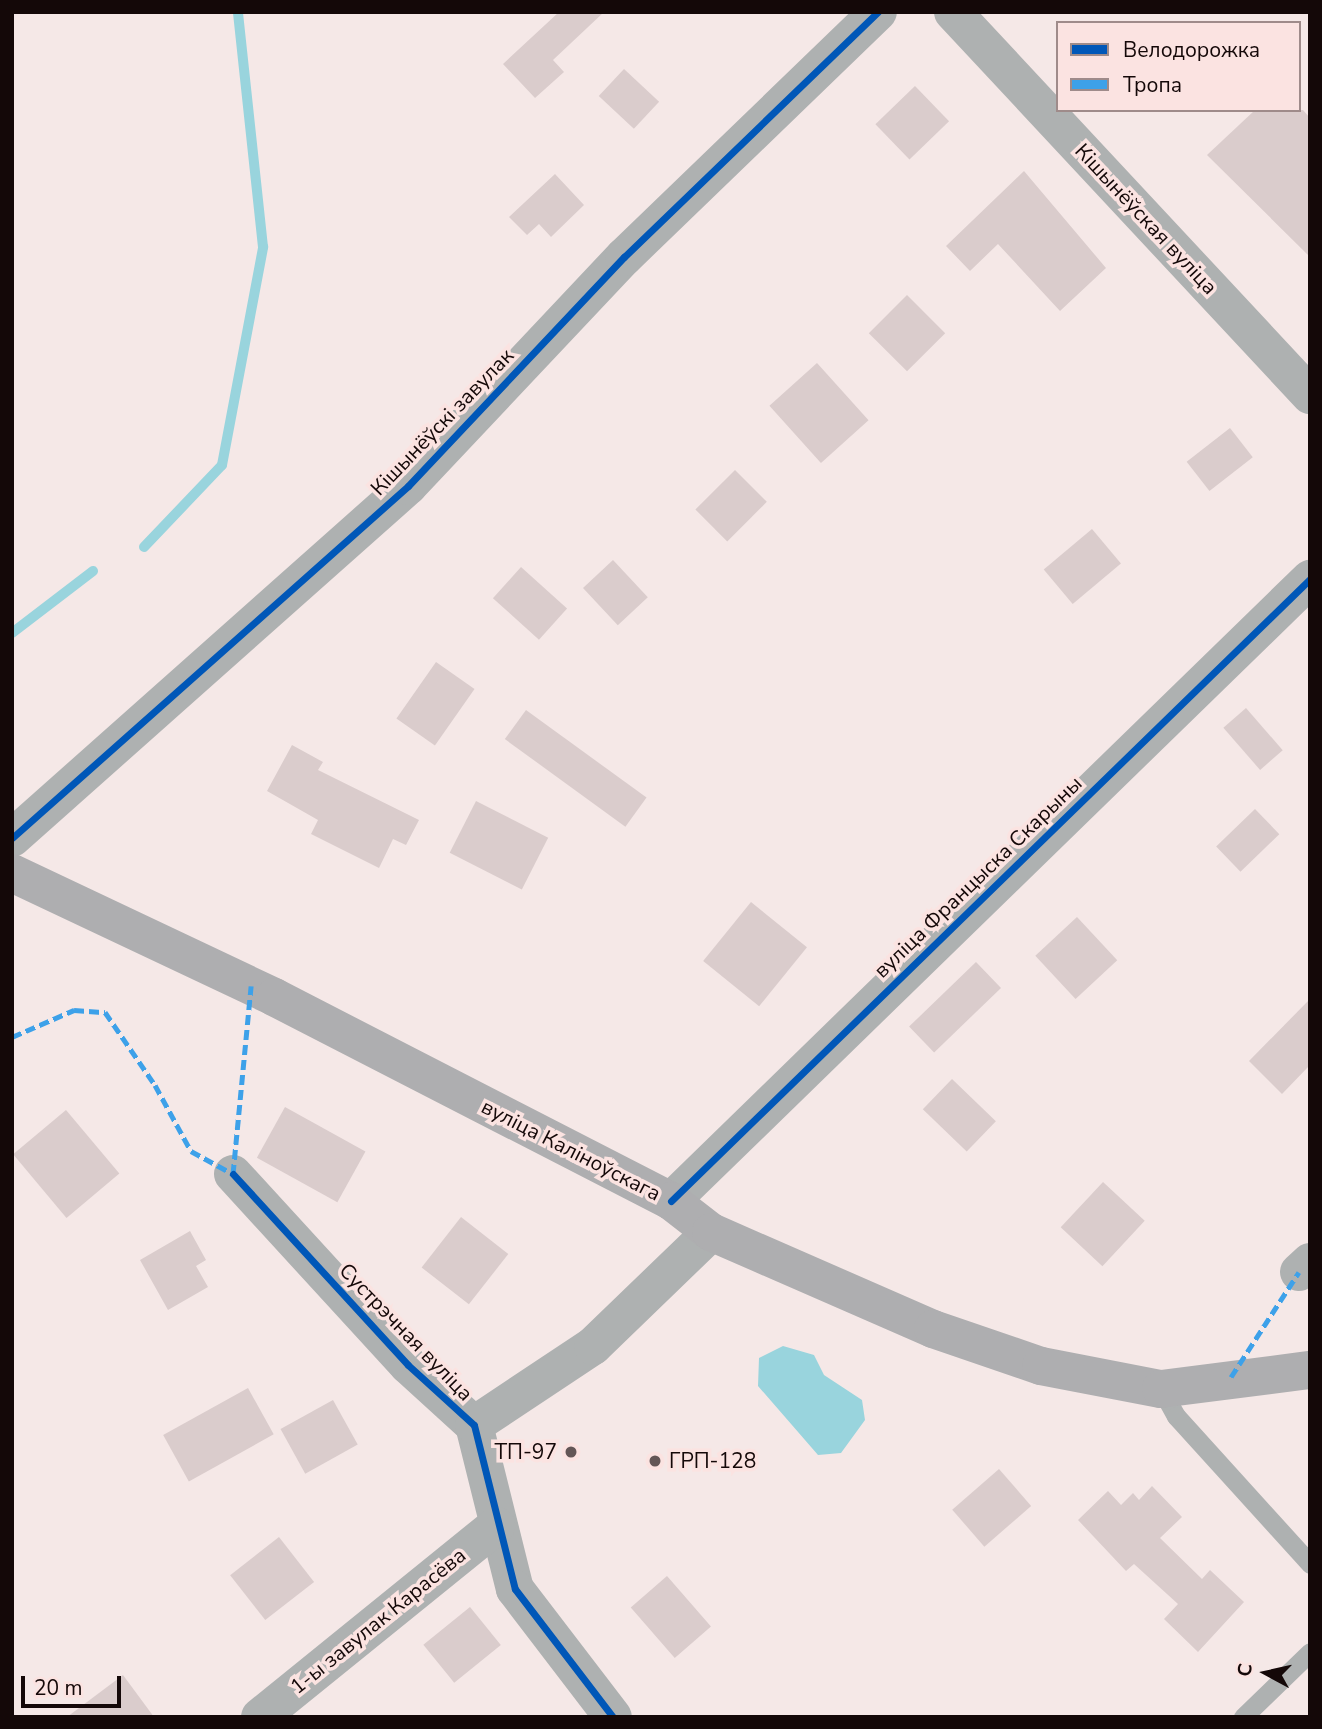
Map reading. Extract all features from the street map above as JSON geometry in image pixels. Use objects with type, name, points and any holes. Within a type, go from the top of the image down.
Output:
[{"type":"main road","name":"вуліца Каліноўскага","points":[[12,873],[274,997],[671,1201],[710,1231],[933,1329],[1041,1366],[1161,1389],[1310,1370]]},
{"type":"street","name":"Кішынёўскі завулак","points":[[12,838],[408,486],[624,257],[878,12]]},
{"type":"street","name":"Кішынёўская вуліца","points":[[953,12],[1310,395]]},
{"type":"street","name":"вуліца Францыска Скарыны","points":[[671,1201],[1310,579]]},
{"type":"street","name":"Сустрэчная вуліца","points":[[233,1174],[408,1365],[474,1425],[496,1526],[515,1589],[613,1717]]},
{"type":"street","points":[[474,1425],[593,1346],[710,1231]]},
{"type":"street","name":"1-ы завулак Карасёва","points":[[260,1717],[496,1526]]},
{"type":"lane","points":[[1161,1389],[1176,1416],[1310,1564]]},
{"type":"lane","points":[[1243,1717],[1310,1652]]},
{"type":"water","points":[[783,1346],[814,1355],[824,1375],[862,1400],[865,1420],[841,1453],[818,1455],[758,1386],[759,1358]]},
{"type":"building","points":[[559,12],[604,12],[553,60],[564,72],[535,98],[503,64]]},
{"type":"building","points":[[624,69],[659,102],[634,129],[599,96]]},
{"type":"building","points":[[915,86],[949,121],[909,159],[875,124]]},
{"type":"building","points":[[1303,110],[1310,118],[1310,257],[1207,155],[1253,112]]},
{"type":"building","points":[[1024,171],[1106,268],[1060,311],[998,244],[970,271],[946,246]]},
{"type":"building","points":[[555,174],[584,205],[551,237],[539,224],[527,235],[509,217]]},
{"type":"building","points":[[907,295],[945,333],[907,371],[869,333]]},
{"type":"building","points":[[817,363],[869,420],[821,463],[769,406]]},
{"type":"building","points":[[1230,428],[1253,457],[1209,491],[1187,462]]},
{"type":"building","points":[[735,470],[767,502],[727,541],[695,510]]},
{"type":"building","points":[[1092,529],[1121,563],[1073,604],[1044,569]]},
{"type":"building","points":[[613,560],[648,597],[618,625],[583,588]]},
{"type":"building","points":[[521,567],[567,608],[539,640],[493,598]]},
{"type":"building","points":[[436,662],[475,689],[435,745],[396,719]]},
{"type":"building","points":[[1246,708],[1283,750],[1260,770],[1223,728]]},
{"type":"building","points":[[526,710],[647,798],[625,827],[505,739]]},
{"type":"building","points":[[292,745],[323,762],[318,770],[419,820],[406,845],[393,839],[379,868],[311,834],[318,820],[267,791]]},
{"type":"building","points":[[476,801],[548,838],[522,889],[450,853]]},
{"type":"building","points":[[1255,809],[1279,834],[1240,872],[1216,847]]},
{"type":"building","points":[[751,902],[807,947],[759,1006],[703,961]]},
{"type":"building","points":[[1077,917],[1117,960],[1076,999],[1035,956]]},
{"type":"building","points":[[976,962],[1001,988],[934,1052],[909,1027]]},
{"type":"building","points":[[1310,999],[1310,1065],[1282,1094],[1249,1061]]},
{"type":"building","points":[[952,1079],[996,1121],[967,1152],[923,1109]]},
{"type":"building","points":[[285,1107],[365,1152],[337,1202],[257,1158]]},
{"type":"building","points":[[66,1110],[119,1174],[66,1218],[13,1154]]},
{"type":"building","points":[[1103,1182],[1145,1221],[1102,1266],[1061,1227]]},
{"type":"building","points":[[461,1217],[508,1254],[469,1304],[422,1267]]},
{"type":"building","points":[[190,1231],[206,1260],[196,1266],[208,1287],[168,1310],[140,1260]]},
{"type":"building","points":[[248,1388],[274,1434],[189,1481],[163,1435]]},
{"type":"building","points":[[333,1400],[358,1445],[305,1474],[281,1429]]},
{"type":"building","points":[[999,1469],[1031,1506],[984,1547],[952,1510]]},
{"type":"building","points":[[1152,1486],[1182,1517],[1160,1538],[1202,1579],[1210,1570],[1244,1602],[1198,1652],[1164,1619],[1178,1604],[1134,1564],[1126,1571],[1078,1520],[1108,1491],[1121,1505],[1133,1493],[1139,1500]]},
{"type":"building","points":[[279,1537],[314,1582],[265,1620],[230,1575]]},
{"type":"building","points":[[667,1576],[711,1627],[675,1658],[631,1607]]},
{"type":"building","points":[[470,1607],[501,1645],[454,1683],[423,1645]]},
{"type":"building","points":[[123,1675],[154,1717],[67,1717]]},
{"type":"waterway","points":[[144,547],[222,465],[263,247],[238,12]]},
{"type":"waterway","points":[[12,633],[93,571]]},
{"type":"marked path","points":[[12,1037],[74,1010],[105,1012],[155,1085],[191,1151],[233,1174],[251,986]]},
{"type":"marked path","points":[[1231,1377],[1299,1272]]},
{"type":"cycle path","points":[[12,838],[408,486],[624,257],[878,12]]},
{"type":"cycle path","points":[[671,1201],[1310,579]]},
{"type":"cycle path","points":[[233,1174],[408,1365],[474,1425],[515,1589],[613,1717]]},
{"type":"place","name":"ТП-97","points":[[571,1452]]},
{"type":"place","name":"ГРП-128","points":[[655,1461]]}]
